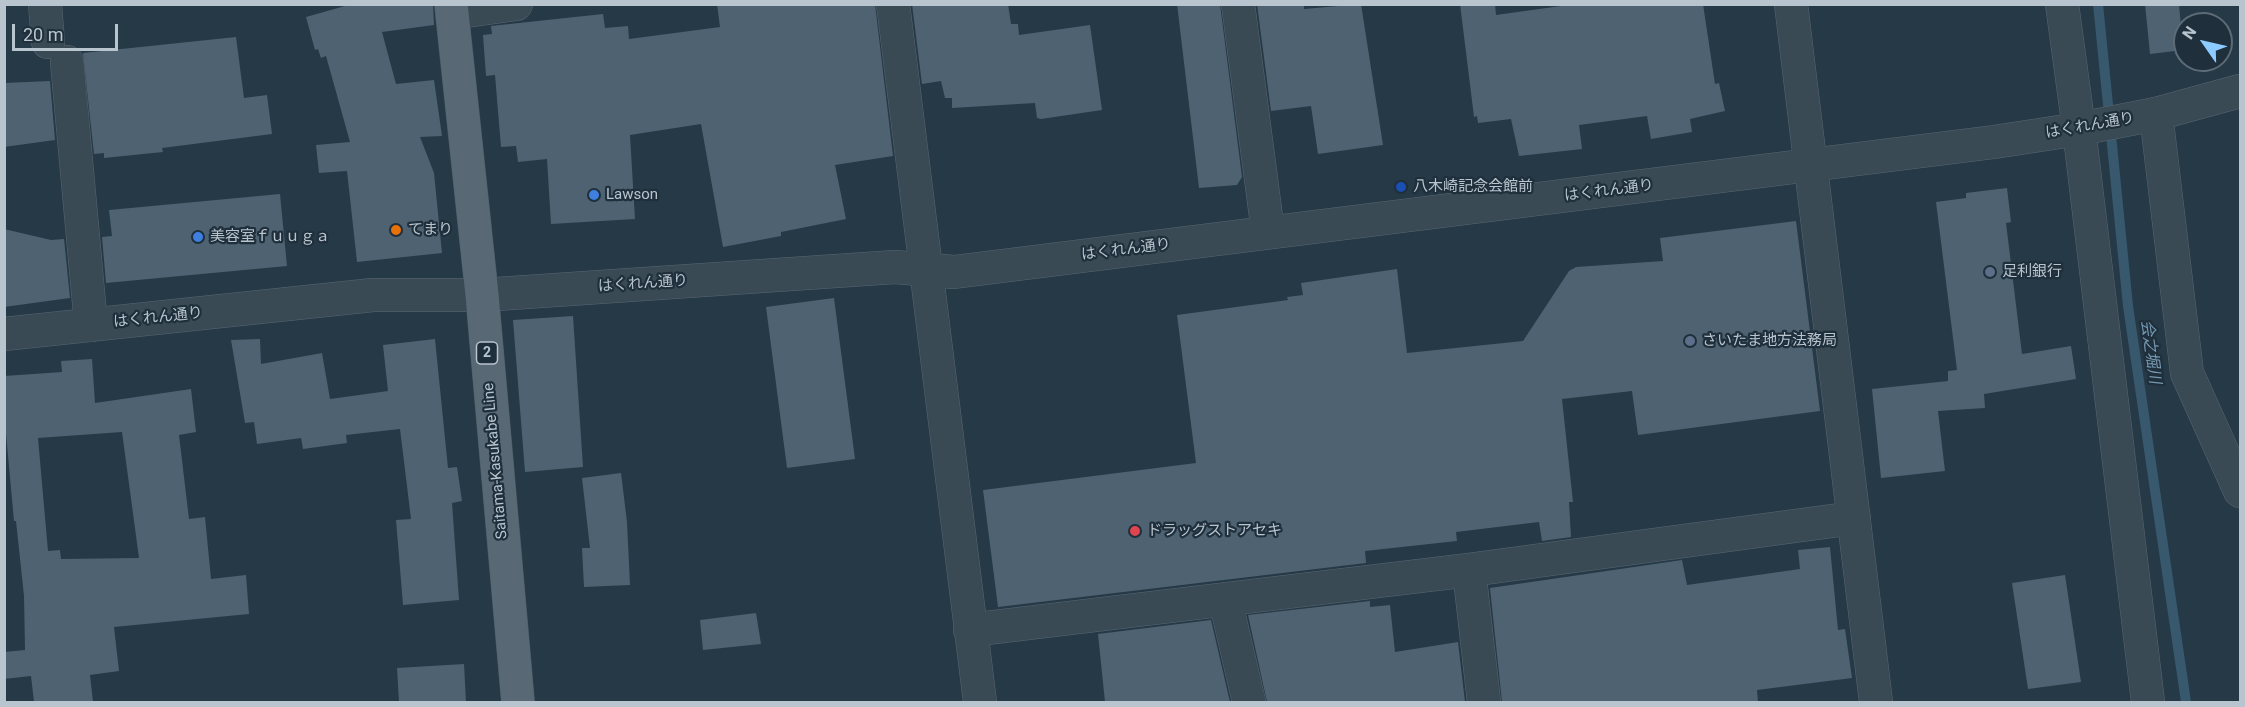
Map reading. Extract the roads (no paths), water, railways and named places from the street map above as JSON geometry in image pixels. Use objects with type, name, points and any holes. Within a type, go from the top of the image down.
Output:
[{"type":"main road","name":"Saitama-Kasukabe Line","points":[[451,9],[482,295],[518,702]]},
{"type":"street","points":[[45,4],[58,52],[91,325]]},
{"type":"street","points":[[451,9],[516,4]]},
{"type":"street","points":[[893,4],[980,702]]},
{"type":"street","points":[[1239,4],[1268,232]]},
{"type":"street","points":[[1791,4],[1876,702]]},
{"type":"street","points":[[2062,4],[2086,128],[2148,702]]},
{"type":"street","name":"はくれん通り","points":[[4,334],[373,295],[482,295],[895,267],[954,272],[1810,166],[2086,128],[2146,116],[2241,91]]},
{"type":"street","points":[[2146,116],[2187,373],[2241,491]]},
{"type":"street","points":[[970,630],[1469,570],[1854,518]]},
{"type":"street","points":[[1469,570],[1484,702]]},
{"type":"street","points":[[1225,599],[1249,702]]},
{"type":"waterway","name":"会之堀川","points":[[2098,4],[2128,306],[2186,702]]},
{"type":"place","name":"八木崎記念会館前","points":[[1401,187]]},
{"type":"place","name":"Lawson","points":[[594,195]]},
{"type":"place","name":"てまり","points":[[396,230]]},
{"type":"place","name":"美容室ｆｕｕｇａ","points":[[198,237]]},
{"type":"place","name":"足利銀行","points":[[1990,272]]},
{"type":"place","name":"さいたま地方法務局","points":[[1690,341]]},
{"type":"place","name":"ドラッグストアセキ","points":[[1135,531]]}]
